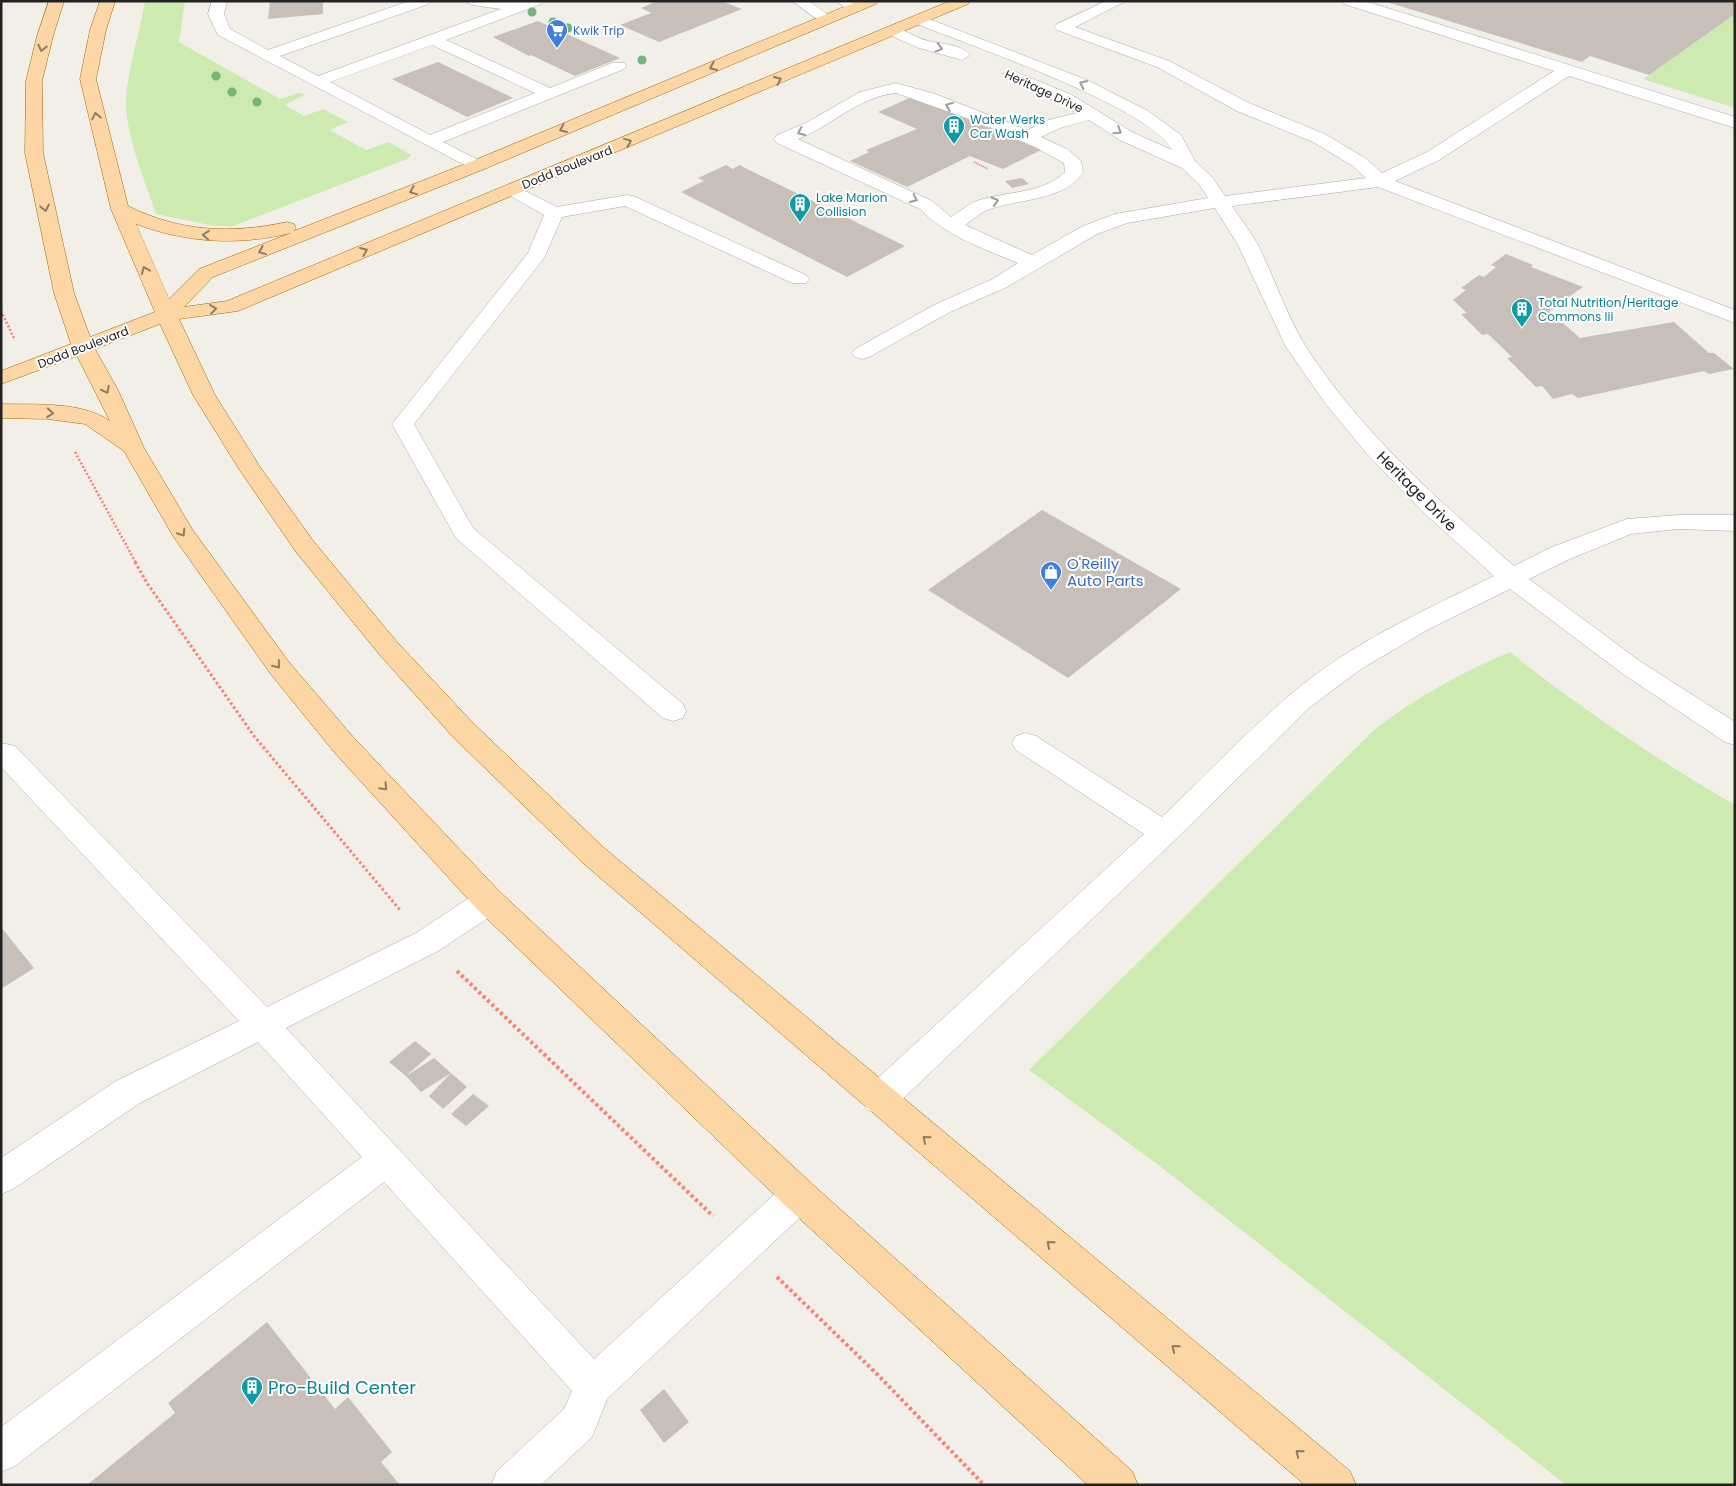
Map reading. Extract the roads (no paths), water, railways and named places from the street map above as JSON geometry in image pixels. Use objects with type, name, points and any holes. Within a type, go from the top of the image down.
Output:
[{"type":"main road","points":[[57,1],[45,36],[34,82],[34,153],[64,293],[83,347],[107,390],[133,448],[181,531],[224,595],[279,667],[344,745],[489,901],[799,1195],[1118,1485]]},
{"type":"main road","points":[[108,1],[98,30],[88,79],[120,208],[165,315],[204,395],[250,469],[305,547],[400,662],[463,730],[593,855],[1336,1485]]},
{"type":"main road","name":"Dodd Boulevard","points":[[1,378],[165,315],[231,307],[894,32],[963,1]]},
{"type":"main road","points":[[815,42],[844,26],[854,15],[856,3]]},
{"type":"main road","name":"Dodd Boulevard","points":[[165,315],[206,273],[476,166],[826,19],[856,3]]},
{"type":"main road","points":[[894,32],[892,21],[904,9]]},
{"type":"main road","points":[[721,104],[773,63]]},
{"type":"main road","points":[[120,208],[157,226],[201,235],[225,236],[282,230],[373,206]]},
{"type":"main road","points":[[1,411],[48,412],[91,418],[111,430],[133,448]]},
{"type":"street","points":[[220,1],[216,14],[223,32],[319,81],[476,166]]},
{"type":"street","points":[[268,55],[424,1]]},
{"type":"street","points":[[472,1],[528,4]]},
{"type":"street","points":[[799,1],[826,19]]},
{"type":"street","points":[[1119,1],[1062,27],[1163,64],[1243,107],[1319,138],[1360,162],[1380,181],[1735,317]]},
{"type":"street","points":[[1349,1],[1735,124]]},
{"type":"street","points":[[319,81],[528,4]]},
{"type":"street","name":"Heritage Drive","points":[[919,20],[948,33],[1056,73],[1120,103],[1174,138],[1188,164],[1206,182],[1248,245],[1274,304],[1296,346],[1333,398],[1375,449],[1430,506],[1512,578],[1632,668],[1735,735]]},
{"type":"street","points":[[894,32],[976,60]]},
{"type":"street","points":[[432,39],[548,94]]},
{"type":"street","points":[[430,141],[618,66]]},
{"type":"street","name":"Heritage Drive","points":[[992,67],[1043,88],[1093,114],[1126,136],[1188,164]]},
{"type":"street","points":[[862,353],[944,308],[1000,282],[1106,223],[1138,214],[1380,181],[1433,156],[1567,70]]},
{"type":"street","points":[[953,225],[980,206],[1058,185],[1072,175],[1074,165],[1067,156],[1027,137],[923,95],[896,88],[885,89],[862,98],[820,123],[783,139],[926,205],[940,218],[984,242],[1033,262]]},
{"type":"street","points":[[1027,137],[1054,124],[1093,114]]},
{"type":"street","points":[[513,190],[554,213],[626,200],[799,279]]},
{"type":"street","points":[[554,213],[537,254],[403,424],[464,534],[673,711]]},
{"type":"street","points":[[879,1099],[1164,833],[1301,700],[1352,663],[1420,623],[1561,553],[1627,527],[1678,522],[1735,523]]},
{"type":"street","points":[[1026,743],[1164,833]]},
{"type":"street","points":[[1,753],[5,754],[262,1024],[593,1386]]},
{"type":"street","points":[[1,1178],[128,1092],[427,942],[489,901]]},
{"type":"street","points":[[1,1452],[385,1160]]},
{"type":"street","points":[[511,1485],[578,1423],[593,1386],[799,1195]]},
{"type":"place","name":"Kwik Trip","points":[[557,49]]},
{"type":"place","name":"Water Werks Car Wash","points":[[954,145]]},
{"type":"place","name":"Lake Marion Collision","points":[[800,223]]},
{"type":"place","name":"Total Nutrition/Heritage Commons Iii","points":[[1522,328]]},
{"type":"place","name":"O'Reilly Auto Parts","points":[[1051,591]]},
{"type":"place","name":"Pro-Build Center","points":[[252,1406]]}]
